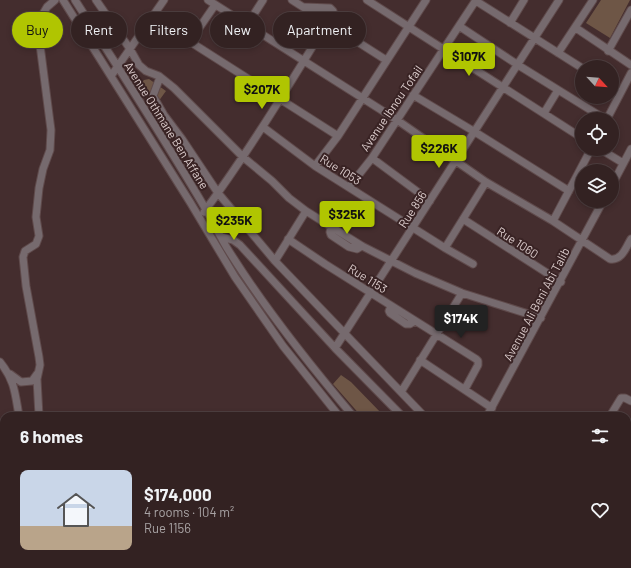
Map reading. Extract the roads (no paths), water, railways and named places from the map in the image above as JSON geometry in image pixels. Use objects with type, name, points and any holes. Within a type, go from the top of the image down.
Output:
[{"type":"street","points":[[39,412],[37,379],[39,357],[26,286],[24,253],[26,249],[36,244],[39,236],[36,217],[39,188],[50,150],[51,130],[40,45],[40,28],[44,12],[55,0]]},
{"type":"street","name":"Avenue Othmane Ben Affane","points":[[63,0],[256,309],[306,376],[336,412]]},
{"type":"street","name":"Avenue Othmane Ben Affane","points":[[75,0],[206,209],[221,237],[248,278],[303,355],[350,412]]},
{"type":"street","points":[[96,0],[130,49],[139,65],[146,71],[154,73],[160,77],[189,101],[211,126],[289,198],[330,226],[391,262],[462,293],[541,318]]},
{"type":"street","points":[[111,76],[164,0]]},
{"type":"street","points":[[208,0],[226,12]]},
{"type":"street","points":[[255,12],[263,0]]},
{"type":"street","points":[[292,0],[310,12]]},
{"type":"street","points":[[367,0],[575,133]]},
{"type":"street","points":[[315,166],[338,136],[426,0]]},
{"type":"street","points":[[476,0],[534,39],[575,64]]},
{"type":"street","name":"Avenue Ibnou Tofail","points":[[349,187],[372,158],[476,0]]},
{"type":"street","points":[[510,23],[524,0]]},
{"type":"street","name":"Rue 856","points":[[335,348],[559,0]]},
{"type":"street","points":[[558,53],[576,28],[590,1]]},
{"type":"street","points":[[215,5],[193,37],[192,43],[338,136]]},
{"type":"street","points":[[304,8],[332,8],[332,12]]},
{"type":"street","points":[[608,51],[631,10]]},
{"type":"street","points":[[459,26],[518,65],[594,112]]},
{"type":"street","points":[[576,28],[608,51],[631,65]]},
{"type":"street","points":[[265,37],[397,120],[486,182],[552,221],[610,260],[616,260],[622,254],[631,239]]},
{"type":"street","points":[[366,47],[386,60]]},
{"type":"street","points":[[199,218],[263,127],[312,48]]},
{"type":"street","points":[[610,112],[631,73]]},
{"type":"street","points":[[160,77],[153,96],[164,115],[186,144],[218,193],[275,261],[420,412]]},
{"type":"street","points":[[544,113],[558,90]]},
{"type":"street","points":[[413,95],[475,132],[569,192]]},
{"type":"street","name":"Rue 1053","points":[[263,127],[315,166],[472,264]]},
{"type":"street","points":[[619,173],[626,162],[631,149]]},
{"type":"street","points":[[552,221],[587,156]]},
{"type":"street","points":[[614,156],[626,162]]},
{"type":"street","points":[[372,158],[430,200]]},
{"type":"street","points":[[445,248],[486,182]]},
{"type":"street","name":"Avenue Ali Beni Abi Talib","points":[[490,412],[599,208]]},
{"type":"street","points":[[275,261],[306,210]]},
{"type":"street","name":"Rue 1060","points":[[463,220],[560,282]]},
{"type":"street","points":[[221,237],[233,240],[240,246],[335,348],[398,412]]},
{"type":"street","name":"Rue 1153","points":[[288,239],[478,361],[478,365],[465,389]]},
{"type":"street","points":[[401,392],[462,293]]},
{"type":"street","points":[[420,360],[492,408]]},
{"type":"street","points":[[0,362],[8,373],[13,384],[18,412]]},
{"type":"street","points":[[8,373],[22,382],[32,381],[38,373]]},
{"type":"street","points":[[614,412],[621,398],[631,401]]}]
